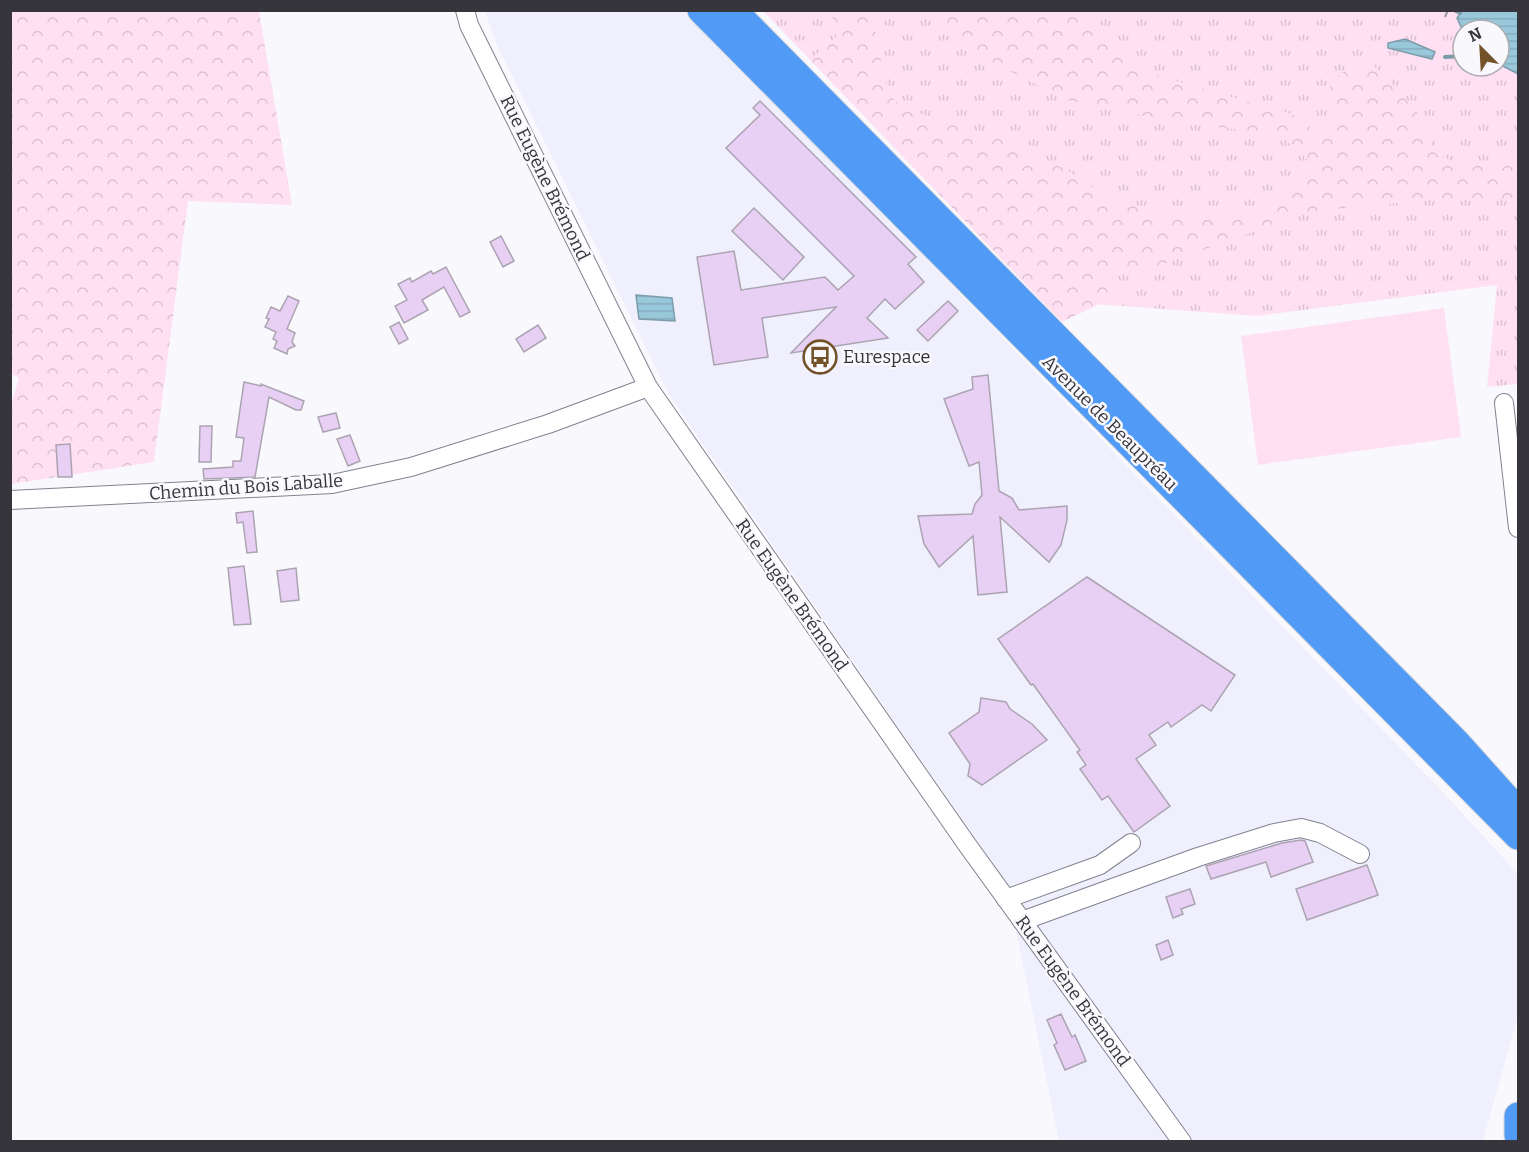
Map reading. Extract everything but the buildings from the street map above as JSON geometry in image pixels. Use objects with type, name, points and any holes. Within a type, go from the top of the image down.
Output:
[{"type":"highway","name":"Avenue de Beaupréau","points":[[701,10],[1518,836]]},
{"type":"highway","name":"Avenue de Beaupréau","points":[[738,14],[1458,743],[1518,811]]},
{"type":"highway","points":[[1386,704],[1406,732],[1518,854]]},
{"type":"highway","points":[[1458,743],[1518,794]]},
{"type":"highway","points":[[1518,1116],[1518,1136]]},
{"type":"street","name":"Rue Eugène Brémond","points":[[465,10],[469,25],[648,387],[741,524],[1006,899],[1182,1142]]},
{"type":"street","points":[[691,10],[759,69]]},
{"type":"street","name":"Chemin du Bois Laballe","points":[[10,500],[332,484],[411,467],[548,424],[648,387]]},
{"type":"street","points":[[1504,403],[1518,528]]},
{"type":"street","points":[[1022,921],[1198,857],[1275,833],[1301,828],[1320,833],[1360,854]]},
{"type":"street","points":[[1006,899],[1100,865],[1131,843]]},
{"type":"path","points":[[1445,17],[1448,10]]},
{"type":"shaded area","points":[[485,11],[686,11],[1442,791],[1518,874],[1518,1015],[1483,1141],[1059,1141],[1015,926],[1025,910],[669,395],[496,43]]},
{"type":"green space","points":[[11,11],[259,11],[292,205],[188,201],[154,462],[11,484],[11,405],[19,378],[10,373]]},
{"type":"green space","points":[[763,11],[1518,11],[1518,384],[1487,387],[1497,285],[1257,316],[1041,300]]},
{"type":"green space","points":[[834,11],[868,11],[882,48],[880,68],[893,99],[906,109],[995,137],[1067,170],[1115,203],[1180,215],[1270,215],[1309,161],[1279,134],[1180,123],[1066,100],[959,45],[931,11],[1079,11],[1159,76],[1294,115],[1309,127],[1323,134],[1334,131],[1335,119],[1328,94],[1332,82],[1341,73],[1371,63],[1404,95],[1422,119],[1435,153],[1456,163],[1505,162],[1518,152],[1518,199],[1429,200],[1316,211],[1153,268],[1122,266],[1113,274],[1110,299],[1062,322],[810,60],[838,35],[832,16]]},
{"type":"green space","points":[[1444,308],[1461,437],[1258,465],[1241,336]]},
{"type":"water","points":[[1462,11],[1518,11],[1518,74],[1511,70],[1511,18],[1457,18]]},
{"type":"water","points":[[1405,39],[1435,52],[1432,59],[1388,48],[1388,43]]},
{"type":"water","points":[[636,295],[672,298],[675,321],[639,319]]},
{"type":"waterway","points":[[1454,10],[1460,13]]},
{"type":"waterway","points":[[1445,57],[1451,57]]},
{"type":"place","name":"Eurespace","points":[[820,357]]}]
